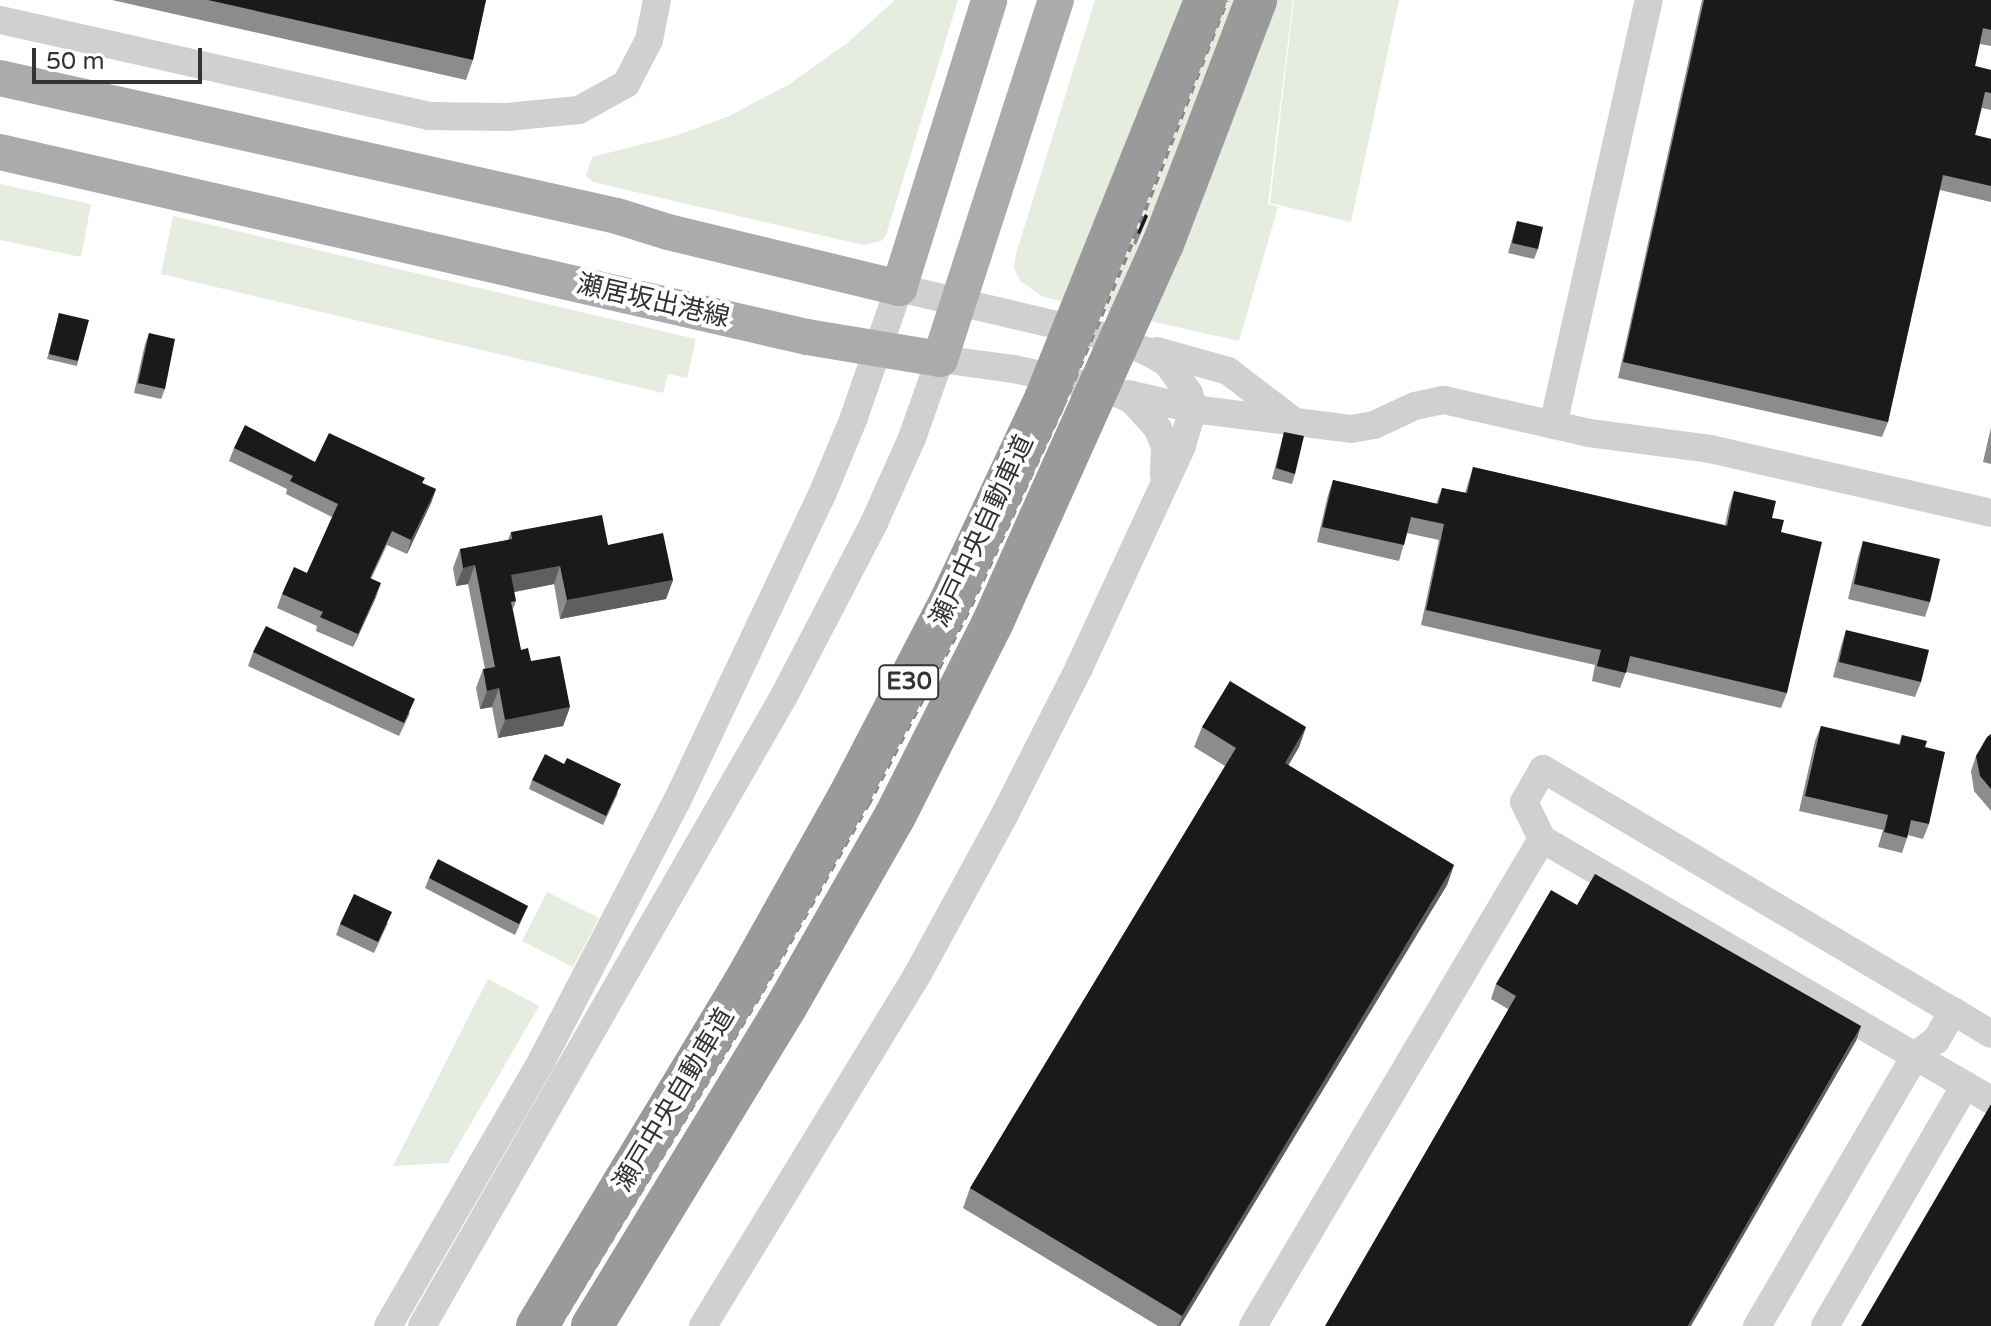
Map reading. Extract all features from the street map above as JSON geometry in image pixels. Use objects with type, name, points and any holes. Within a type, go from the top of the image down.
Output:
[{"type":"highway","name":"瀬戸中央自動車道","points":[[537,1326],[744,983],[849,796],[950,602],[1045,399],[1205,0]]},
{"type":"highway","name":"瀬戸中央自動車道","points":[[592,1326],[794,993],[895,816],[985,637],[1089,416],[1163,244],[1256,0]]},
{"type":"main road","points":[[0,78],[617,216],[668,232],[899,288],[989,0]]},
{"type":"main road","points":[[940,359],[1056,0]]},
{"type":"main road","name":"瀬居坂出港線","points":[[0,152],[807,337],[940,359]]},
{"type":"street","points":[[0,20],[429,116],[507,117],[579,110],[626,84],[649,40],[657,0]]},
{"type":"street","points":[[1553,425],[1649,0]]},
{"type":"street","points":[[388,1326],[610,934],[821,497],[879,349],[899,288],[1112,338],[1228,371],[1292,421]]},
{"type":"street","points":[[703,1326],[916,977],[1005,814],[1079,668],[1190,425],[1193,409],[1185,384],[1167,363],[1112,338]]},
{"type":"street","points":[[422,1326],[784,696],[874,523],[912,438],[940,359],[1014,369],[1193,409],[1351,429],[1374,425],[1415,406],[1444,400],[1553,425],[1710,449],[1991,513]]},
{"type":"street","points":[[1112,391],[1132,400],[1158,429],[1166,455],[1162,487]]},
{"type":"street","points":[[1991,1034],[1543,769],[1524,802],[1542,839],[1991,1100]]},
{"type":"street","points":[[1253,1326],[1542,839]]},
{"type":"street","points":[[1757,1326],[1915,1056],[1936,1040],[1953,1011]]},
{"type":"street","points":[[1825,1326],[1965,1085]]},
{"type":"shaded area","points":[[895,0],[958,0],[886,235],[881,241],[863,245],[593,182],[586,176],[592,157],[675,136],[729,116],[788,85],[846,44]]},
{"type":"shaded area","points":[[1095,0],[1293,0],[1268,204],[1278,207],[1239,341],[1043,297],[1020,281],[1014,268]]},
{"type":"shaded area","points":[[1294,0],[1399,0],[1351,222],[1270,203]]},
{"type":"shaded area","points":[[0,184],[91,204],[81,257],[0,240]]},
{"type":"shaded area","points":[[173,216],[696,339],[687,378],[668,374],[663,393],[161,274]]},
{"type":"shaded area","points":[[547,892],[599,918],[573,967],[522,941]]},
{"type":"shaded area","points":[[488,979],[539,1006],[448,1163],[393,1166]]},
{"type":"building","points":[[208,0],[486,0],[473,60]]},
{"type":"building","points":[[1704,0],[1991,0],[1991,30],[1983,28],[1975,66],[1991,70],[1991,93],[1985,92],[1975,135],[1991,139],[1991,186],[1943,175],[1888,422],[1623,362]]},
{"type":"building","points":[[1145,214],[1148,216],[1140,234],[1137,233]]},
{"type":"building","points":[[1517,221],[1543,227],[1538,249],[1512,243]]},
{"type":"building","points":[[59,313],[89,320],[78,361],[49,354]]},
{"type":"building","points":[[149,333],[175,339],[165,389],[138,383]]},
{"type":"building","points":[[245,425],[315,462],[329,433],[425,478],[422,483],[436,489],[411,540],[392,531],[370,578],[381,583],[358,634],[320,617],[323,612],[282,594],[294,567],[307,573],[338,504],[290,481],[293,476],[234,448]]},
{"type":"building","points":[[1284,432],[1304,436],[1295,474],[1276,468]]},
{"type":"building","points":[[1473,467],[1727,526],[1734,491],[1776,501],[1772,518],[1784,520],[1781,532],[1822,542],[1787,693],[1630,656],[1626,673],[1597,666],[1601,650],[1426,610],[1444,524],[1411,517],[1404,545],[1322,527],[1333,480],[1438,504],[1442,488],[1467,493]]},
{"type":"building","points":[[602,515],[608,545],[663,533],[673,580],[567,600],[560,566],[511,575],[516,601],[511,602],[521,650],[528,648],[531,661],[560,656],[570,707],[505,720],[499,688],[487,691],[483,669],[495,667],[475,565],[463,568],[460,549],[512,539],[511,532]]},
{"type":"building","points":[[1863,541],[1940,559],[1930,602],[1854,584]]},
{"type":"building","points":[[266,626],[415,699],[404,723],[253,652]]},
{"type":"building","points":[[1846,630],[1929,650],[1921,682],[1839,662]]},
{"type":"building","points":[[1230,681],[1306,727],[1285,763],[1454,865],[1182,1316],[970,1188],[1236,748],[1202,727]]},
{"type":"building","points":[[1821,726],[1900,745],[1902,735],[1927,741],[1925,747],[1945,752],[1929,824],[1911,820],[1907,838],[1884,832],[1888,815],[1805,796]]},
{"type":"building","points":[[1991,734],[1991,789],[1980,776],[1976,756]]},
{"type":"building","points":[[545,754],[564,764],[567,758],[621,784],[606,816],[532,780]]},
{"type":"building","points":[[438,859],[528,906],[519,924],[429,878]]},
{"type":"building","points":[[1595,874],[1861,1026],[1688,1326],[1325,1326],[1516,996],[1496,984],[1551,890],[1577,905]]},
{"type":"building","points":[[354,894],[392,912],[378,942],[340,924]]},
{"type":"building","points":[[1991,1104],[1991,1326],[1861,1326]]},
{"type":"railway","points":[[558,1326],[761,992],[867,805],[970,606],[1062,406],[1134,236],[1226,0]]},
{"type":"railway","points":[[590,1297],[690,1133]]}]
